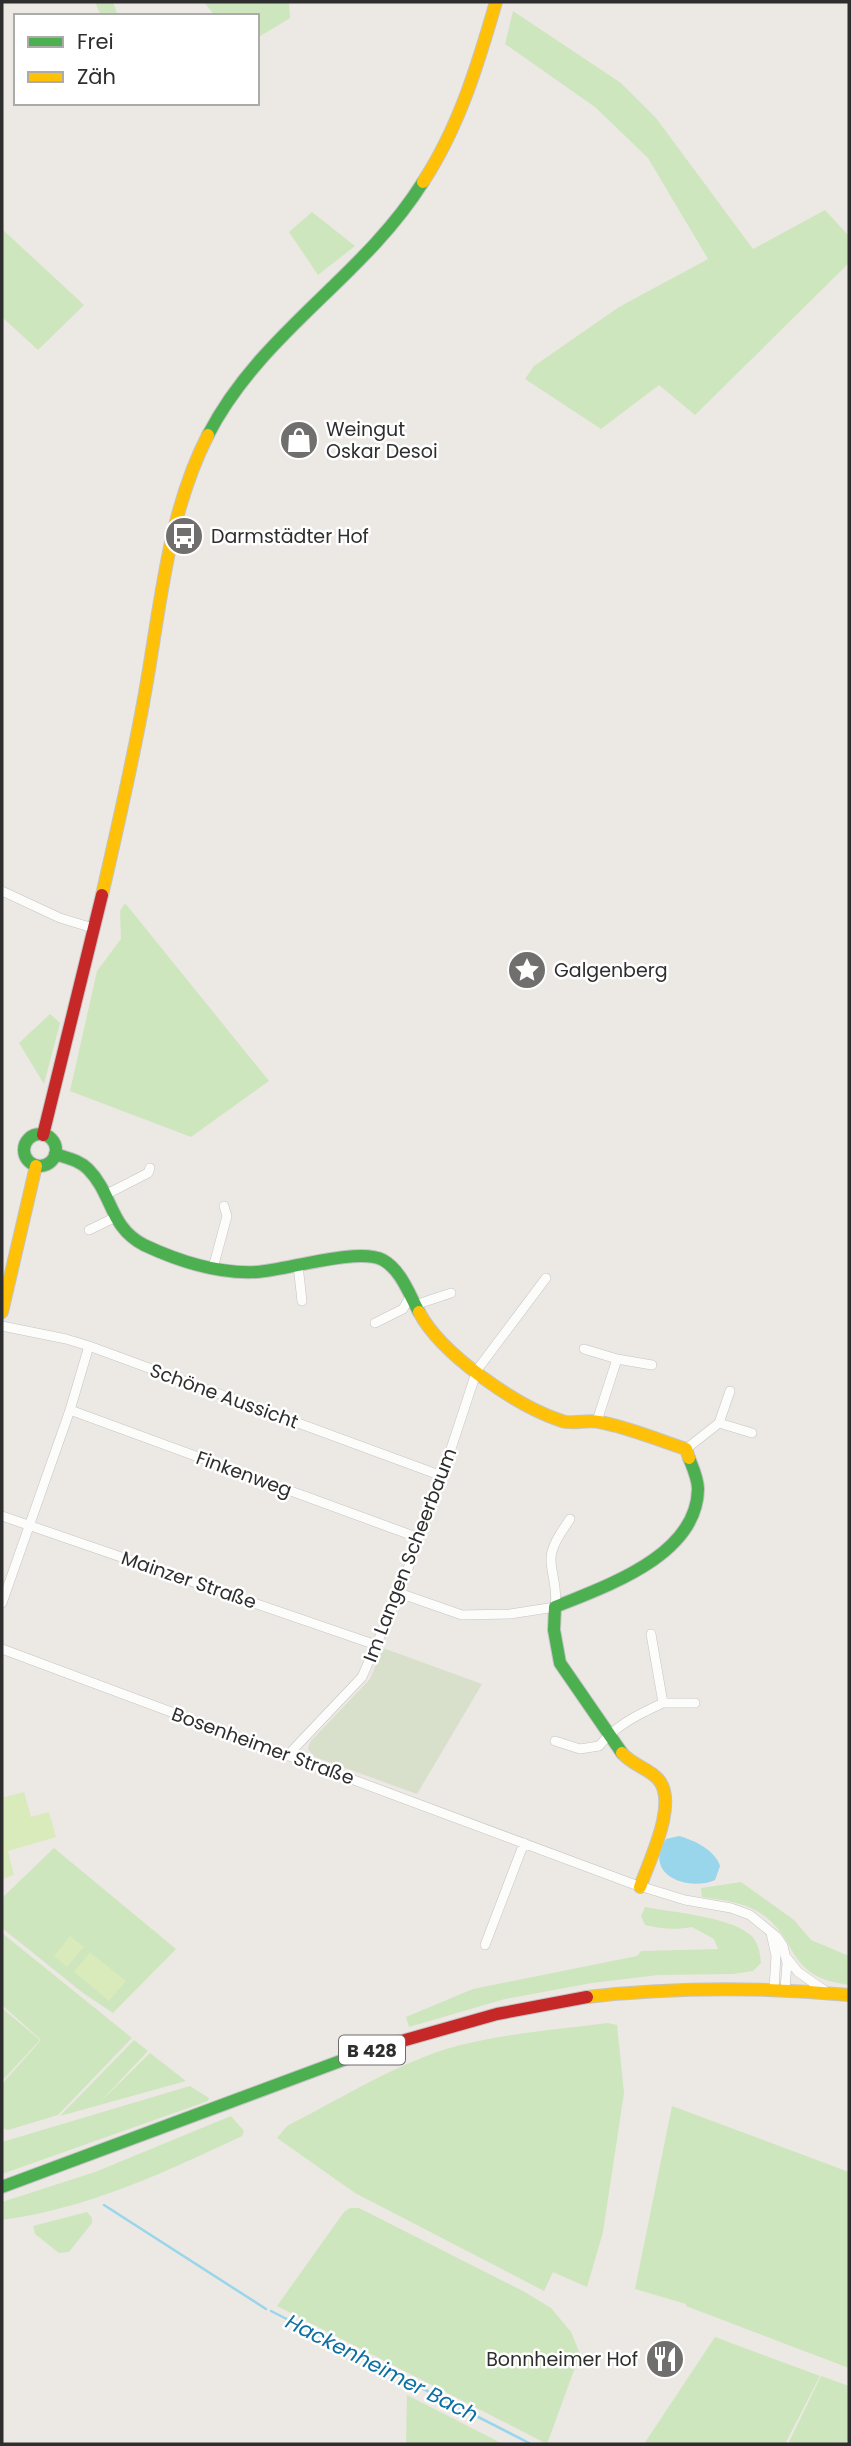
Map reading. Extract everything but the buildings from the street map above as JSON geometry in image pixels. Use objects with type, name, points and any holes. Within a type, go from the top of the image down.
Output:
[{"type":"main road","points":[[43,1135],[139,723],[172,533],[194,466],[224,407],[257,362],[285,331],[378,241],[420,190],[443,151],[462,110],[496,2]]},
{"type":"main road","points":[[43,1135],[52,1141],[55,1154],[49,1163],[36,1166],[27,1160],[24,1149],[29,1139],[43,1135]]},
{"type":"main road","points":[[55,1154],[78,1161],[88,1169],[122,1229],[143,1244],[195,1264],[258,1272],[344,1256],[380,1258],[393,1266],[425,1324],[444,1345],[508,1396],[564,1422],[597,1421],[686,1449],[698,1489],[693,1516],[676,1540],[654,1561],[555,1607],[554,1630],[560,1663],[626,1758],[658,1779],[666,1795],[665,1814],[640,1886]]},
{"type":"main road","points":[[2,1311],[36,1166]]},
{"type":"main road","name":"B 428","points":[[2,2187],[417,2035],[534,2006],[609,1994],[661,1990],[780,1989],[849,1995]]},
{"type":"street","points":[[2,891],[60,918],[93,928]]},
{"type":"street","points":[[105,1195],[148,1173],[150,1168]]},
{"type":"street","points":[[213,1268],[227,1216],[224,1206]]},
{"type":"street","points":[[89,1230],[116,1217]]},
{"type":"street","points":[[298,1265],[302,1301]]},
{"type":"street","name":"Im Langen Scheerbaum","points":[[287,1756],[362,1677],[399,1593],[477,1370],[546,1278]]},
{"type":"street","points":[[375,1323],[413,1301],[450,1293]]},
{"type":"street","name":"Schöne Aussicht","points":[[2,1326],[89,1346],[442,1476]]},
{"type":"street","points":[[2,1603],[70,1410],[89,1346]]},
{"type":"street","points":[[584,1349],[617,1359],[652,1365]]},
{"type":"street","points":[[597,1421],[617,1359]]},
{"type":"street","points":[[686,1449],[719,1423],[730,1391]]},
{"type":"street","name":"Finkenweg","points":[[70,1410],[419,1538]]},
{"type":"street","points":[[719,1423],[752,1433]]},
{"type":"street","name":"Mainzer Straße","points":[[2,1516],[376,1645]]},
{"type":"street","points":[[399,1593],[462,1615],[510,1614],[555,1607],[557,1595],[550,1558],[570,1519]]},
{"type":"street","points":[[651,1634],[663,1703]]},
{"type":"street","name":"Bosenheimer Straße","points":[[2,1649],[640,1886],[675,1897],[740,1910],[771,1931]]},
{"type":"street","points":[[555,1741],[580,1749],[599,1746],[608,1735],[637,1715],[663,1703],[695,1703]]},
{"type":"street","points":[[485,1945],[524,1843]]},
{"type":"street","points":[[771,1931],[781,1942],[786,1956],[797,1972],[829,1993]]},
{"type":"street","points":[[771,1931],[780,1989]]},
{"type":"street","points":[[780,1989],[786,1956]]},
{"type":"green space","points":[[95,2],[113,2],[117,14],[100,14]]},
{"type":"green space","points":[[204,2],[289,2],[290,18],[259,37],[259,14],[213,14]]},
{"type":"green space","points":[[513,11],[621,83],[656,118],[753,249],[825,210],[849,236],[849,263],[695,415],[659,385],[601,429],[525,379],[534,366],[619,307],[708,259],[648,158],[595,107],[505,44]]},
{"type":"green space","points":[[312,212],[355,246],[318,275],[289,232]]},
{"type":"green space","points":[[2,229],[84,305],[38,350],[2,317]]},
{"type":"green space","points":[[125,903],[269,1081],[191,1137],[70,1091],[97,971],[121,939],[120,911]]},
{"type":"green space","points":[[50,1014],[60,1023],[44,1084],[19,1043]]},
{"type":"green space","points":[[383,1648],[482,1684],[417,1794],[315,1757],[308,1749],[310,1742],[370,1679]]},
{"type":"green space","points":[[24,1792],[31,1817],[49,1812],[56,1837],[8,1851],[14,1875],[2,1879],[2,1798]]},
{"type":"green space","points":[[54,1848],[176,1949],[113,2013],[83,1993],[2,1928],[2,1898]]},
{"type":"green space","points":[[741,1882],[794,1920],[811,1940],[849,1956],[849,1985],[828,1981],[803,1966],[773,1924],[754,1909],[702,1897],[701,1888]]},
{"type":"green space","points":[[645,1907],[699,1916],[739,1927],[754,1939],[761,1963],[753,1971],[733,1974],[658,1975],[592,1983],[505,1999],[409,2027],[406,2017],[473,1989],[637,1956],[641,1951],[718,1949],[714,1939],[692,1927],[668,1929],[645,1925],[641,1916]]},
{"type":"green space","points":[[2,1933],[132,2038],[58,2115],[8,2130],[2,2128],[2,2084],[41,2040],[2,2005]]},
{"type":"green space","points":[[70,1936],[84,1947],[67,1967],[54,1956]]},
{"type":"green space","points":[[90,1952],[126,1981],[109,2001],[74,1972]]},
{"type":"green space","points":[[2,2008],[40,2040],[2,2081]]},
{"type":"green space","points":[[608,2023],[617,2025],[624,2093],[603,2232],[587,2287],[553,2272],[544,2291],[355,2193],[277,2138],[287,2126],[404,2065],[443,2050],[504,2036]]},
{"type":"green space","points":[[134,2040],[148,2051],[99,2103],[150,2053],[186,2081],[60,2116]]},
{"type":"green space","points":[[190,2086],[209,2098],[208,2101],[2,2174],[2,2142]]},
{"type":"green space","points":[[672,2106],[849,2172],[849,2368],[686,2304],[635,2289]]},
{"type":"green space","points":[[231,2116],[244,2131],[242,2136],[183,2163],[95,2198],[2,2220],[2,2202],[95,2172]]},
{"type":"green space","points":[[350,2208],[359,2208],[523,2291],[551,2308],[571,2332],[580,2354],[547,2444],[277,2306],[344,2212]]},
{"type":"green space","points":[[87,2212],[92,2223],[69,2252],[59,2253],[35,2234],[33,2226]]},
{"type":"green space","points":[[715,2337],[820,2376],[785,2444],[644,2444]]},
{"type":"green space","points":[[821,2376],[849,2386],[849,2437],[845,2444],[788,2444]]},
{"type":"green space","points":[[407,2395],[503,2444],[406,2444]]},
{"type":"water","points":[[679,1836],[697,1843],[714,1855],[720,1866],[715,1880],[693,1884],[681,1882],[664,1871],[660,1852],[666,1839]]},
{"type":"waterway","name":"Hackenheimer Bach","points":[[104,2205],[266,2309]]},
{"type":"waterway","name":"Hackenheimer Bach","points":[[271,2311],[531,2444]]},
{"type":"traffic: fast","points":[[208,435],[230,398],[256,366],[283,335],[372,248],[423,182]]},
{"type":"traffic: fast","points":[[40,1134],[51,1139],[56,1150],[51,1161],[40,1166],[29,1161],[24,1150],[29,1139],[40,1134]]},
{"type":"traffic: fast","points":[[55,1154],[77,1161],[88,1169],[124,1229],[133,1238],[157,1251],[199,1265],[243,1272],[357,1256],[372,1257],[383,1260],[395,1270],[419,1312]]},
{"type":"traffic: fast","points":[[622,1753],[560,1663],[554,1630],[555,1607],[599,1589],[645,1565],[666,1550],[682,1533],[694,1512],[698,1489],[689,1458]]},
{"type":"traffic: fast","points":[[2,2187],[370,2050]]},
{"type":"traffic: slow","points":[[423,182],[457,117],[496,2]]},
{"type":"traffic: slow","points":[[102,895],[136,739],[175,527],[194,465],[208,435]]},
{"type":"traffic: slow","points":[[2,1312],[36,1166]]},
{"type":"traffic: slow","points":[[419,1312],[444,1345],[462,1361],[523,1404],[566,1422],[594,1421],[632,1430],[686,1449],[689,1458]]},
{"type":"traffic: slow","points":[[622,1753],[654,1775],[664,1789],[664,1816],[640,1887]]},
{"type":"traffic: slow","points":[[587,1997],[718,1989],[849,1995]]},
{"type":"traffic: jam","points":[[43,1135],[102,895]]},
{"type":"traffic: jam","points":[[370,2050],[497,2014],[587,1997]]},
{"type":"place","name":"Weingut Oskar Desoi","points":[[299,440]]},
{"type":"place","name":"Darmstädter Hof","points":[[184,536]]},
{"type":"place","name":"Galgenberg","points":[[527,970]]},
{"type":"place","name":"Bonnheimer Hof","points":[[665,2359]]}]
